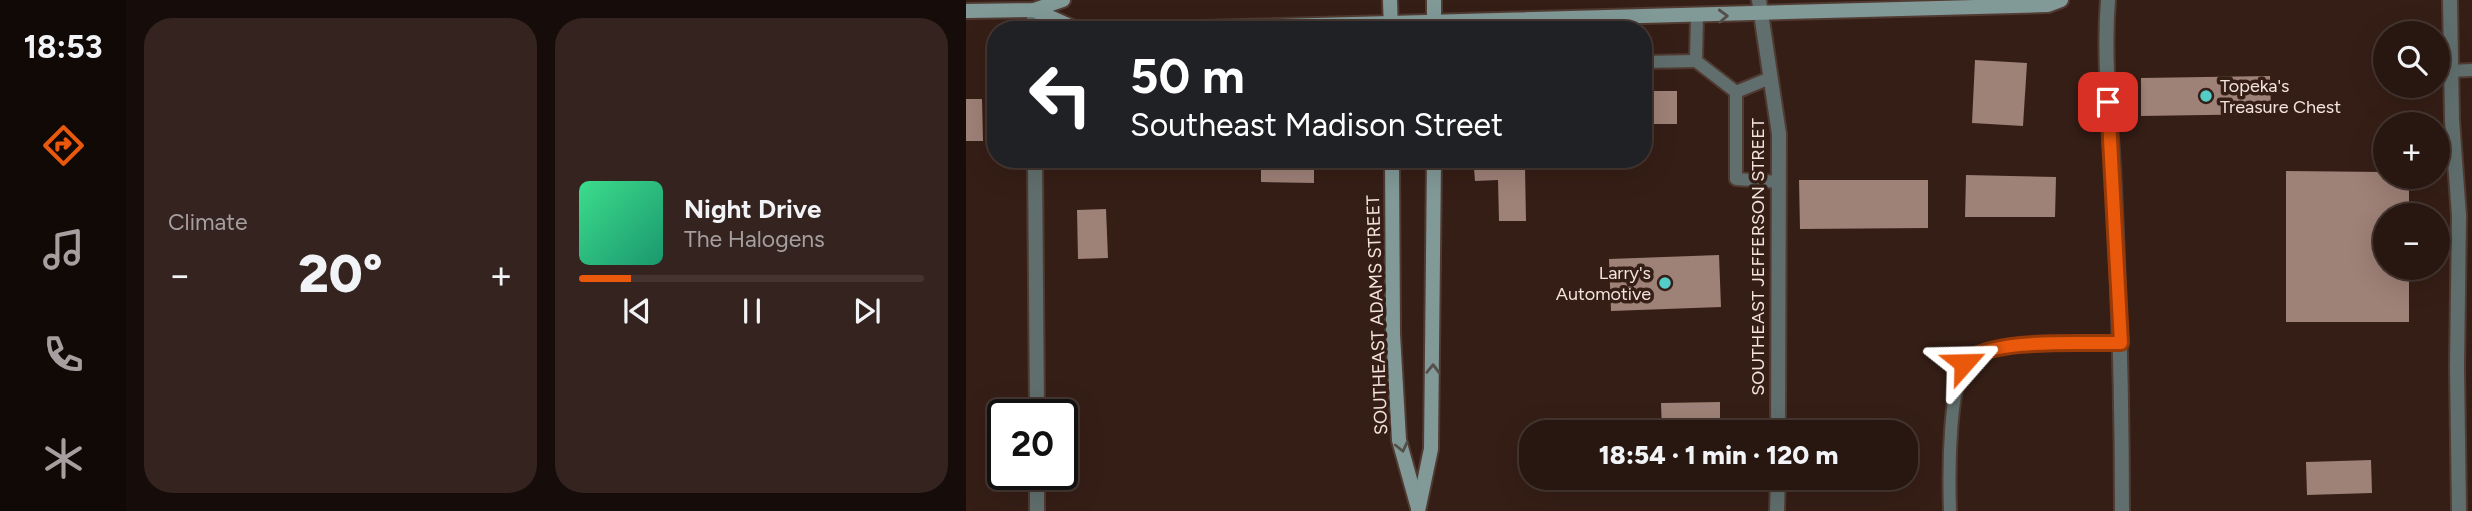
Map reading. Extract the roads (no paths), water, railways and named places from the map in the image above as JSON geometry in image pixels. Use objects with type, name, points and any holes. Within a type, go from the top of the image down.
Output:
[{"type":"main road","points":[[966,11],[1034,10],[1063,0]]},
{"type":"main road","points":[[1390,0],[1391,21]]},
{"type":"main road","points":[[1434,0],[1434,21]]},
{"type":"main road","points":[[1652,21],[1759,7],[2048,5],[2061,0]]},
{"type":"main road","points":[[1034,10],[1058,21]]},
{"type":"main road","name":"SOUTHEAST ADAMS STREET","points":[[1392,168],[1393,334],[1399,440],[1418,510]]},
{"type":"main road","name":"SOUTHEAST ADAMS STREET","points":[[1418,510],[1431,449],[1434,168]]},
{"type":"street","points":[[2108,0],[2104,49],[2121,343],[2122,511]]},
{"type":"street","points":[[2450,0],[2459,216],[2459,511]]},
{"type":"street","name":"SOUTHEAST JEFFERSON STREET","points":[[1759,7],[1779,134],[1778,420]]},
{"type":"street","points":[[1034,10],[1034,21]]},
{"type":"street","points":[[1035,168],[1037,399]]},
{"type":"street","points":[[1037,490],[1037,511]]},
{"type":"street","points":[[1777,490],[1777,511]]},
{"type":"lane","points":[[1696,61],[1697,16]]},
{"type":"lane","points":[[1652,62],[1696,61],[1736,92]]},
{"type":"lane","points":[[2451,71],[2472,71]]},
{"type":"lane","points":[[1736,92],[1770,78]]},
{"type":"lane","points":[[1736,92],[1736,179],[1779,182]]},
{"type":"lane","points":[[1950,511],[1952,410],[1964,363],[1971,356],[2007,347],[2121,343]]},
{"type":"place","name":"Topeka's Treasure Chest","points":[[2206,96]]},
{"type":"place","name":"Larry's Automotive","points":[[1665,283]]}]
